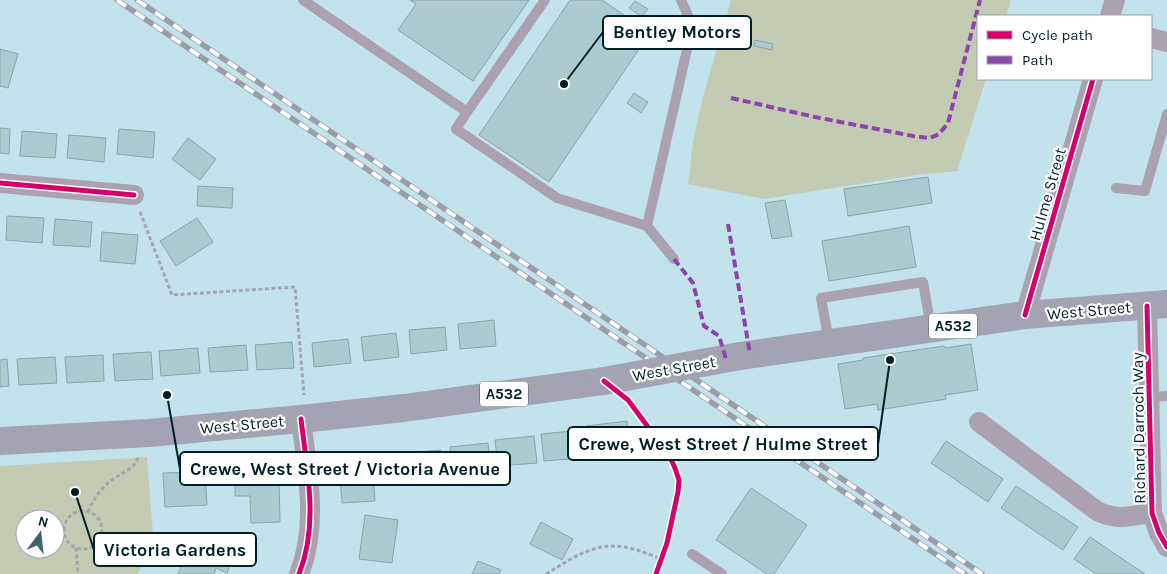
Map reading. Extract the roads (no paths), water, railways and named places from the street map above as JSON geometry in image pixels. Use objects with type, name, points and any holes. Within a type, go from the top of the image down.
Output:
[{"type":"main road","name":"West Street","points":[[0,441],[139,433],[304,419],[404,408],[604,381],[740,356],[1025,316],[1157,305]]},
{"type":"street","points":[[1110,15],[1115,0]]},
{"type":"street","points":[[1152,38],[1167,42]]},
{"type":"street","name":"Hulme Street","points":[[1025,316],[1093,80]]},
{"type":"street","points":[[0,183],[134,195]]},
{"type":"street","name":"Richard Darroch Way","points":[[1157,305],[1158,397],[1152,513],[1159,533],[1167,547]]},
{"type":"street","points":[[299,574],[309,539],[310,522],[304,419]]},
{"type":"street","points":[[979,422],[1097,511],[1107,516],[1120,518],[1152,513]]},
{"type":"lane","points":[[303,0],[466,112]]},
{"type":"lane","points":[[545,0],[456,129],[558,198],[647,226],[674,259]]},
{"type":"lane","points":[[647,226],[688,45],[689,18],[684,2]]},
{"type":"lane","points":[[1116,188],[1145,191],[1167,114]]},
{"type":"lane","points":[[829,343],[821,298],[923,282],[931,329]]},
{"type":"lane","points":[[692,554],[722,574]]},
{"type":"railway","points":[[117,0],[965,574]]},
{"type":"railway","points":[[137,0],[982,574]]},
{"type":"place","name":"Bentley Motors","points":[[564,84]]},
{"type":"place","name":"Crewe, West Street / Hulme Street","points":[[890,360]]},
{"type":"place","name":"Crewe, West Street / Victoria Avenue","points":[[167,395]]},
{"type":"place","name":"Victoria Gardens","points":[[75,492]]}]
